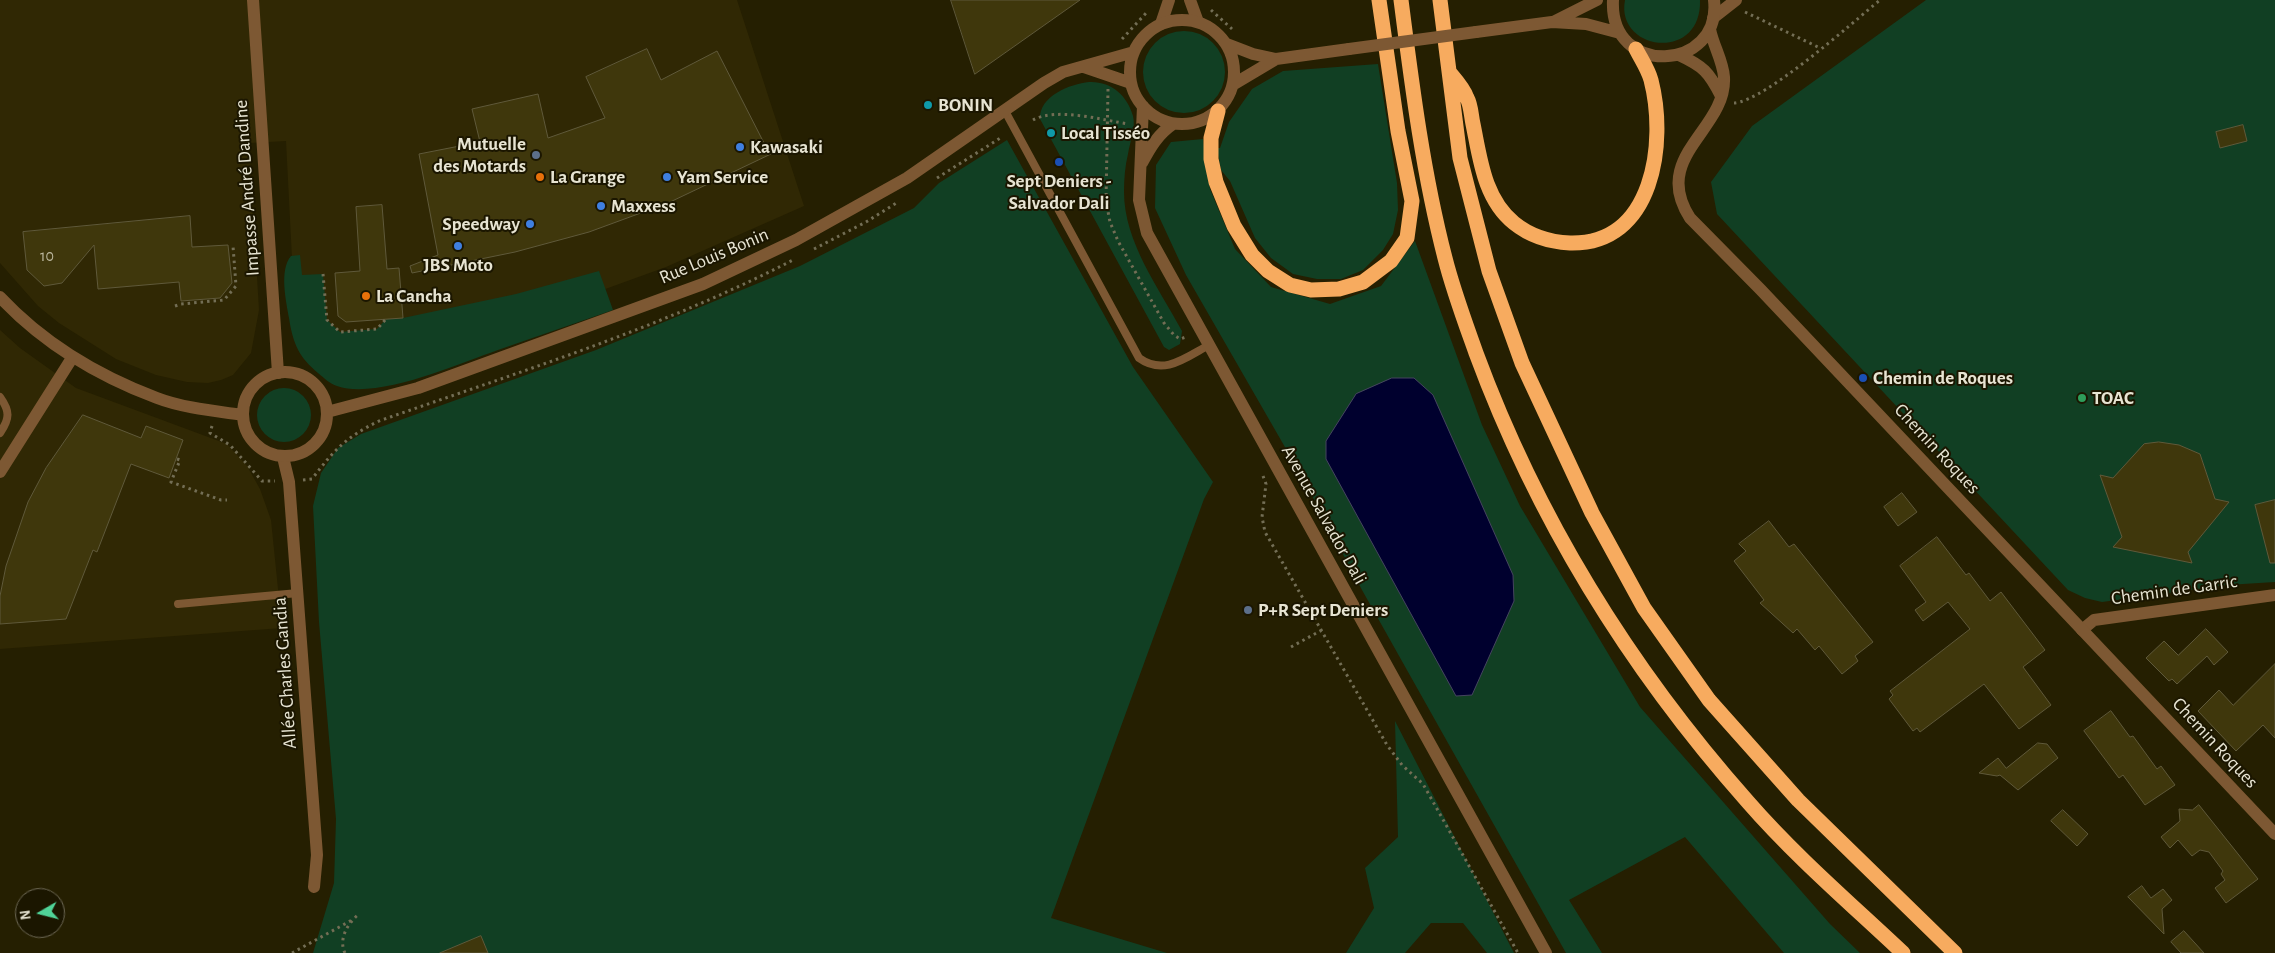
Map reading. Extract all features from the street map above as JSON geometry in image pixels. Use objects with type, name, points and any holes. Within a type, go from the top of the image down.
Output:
[{"type":"highway","points":[[1218,111],[1211,138],[1211,160],[1216,182],[1234,226],[1252,255],[1268,271],[1290,285],[1311,290],[1339,289],[1363,282],[1391,261],[1408,238],[1412,201],[1398,131],[1379,0]]},
{"type":"highway","points":[[1401,0],[1414,101],[1445,259],[1492,396],[1522,464],[1579,570],[1658,693],[1749,803],[1903,953]]},
{"type":"highway","points":[[1440,0],[1460,158],[1489,271],[1519,354],[1550,428],[1592,513],[1644,608],[1709,700],[1785,786],[1955,953]]},
{"type":"highway","points":[[1449,70],[1468,98],[1485,181],[1498,204],[1513,222],[1536,236],[1558,242],[1585,243],[1608,234],[1634,214],[1646,192],[1651,177],[1658,138],[1657,114],[1651,78],[1636,49]]},
{"type":"street","name":"Impasse André Dandine","points":[[253,0],[278,373]]},
{"type":"street","points":[[1161,24],[1169,0]]},
{"type":"street","points":[[1190,0],[1198,22]]},
{"type":"street","points":[[1552,22],[1597,0]]},
{"type":"street","points":[[1613,0],[1615,22],[1620,34],[1636,49],[1656,57],[1678,55],[1691,49],[1702,40],[1712,23],[1736,0]]},
{"type":"street","name":"Chemin Roques","points":[[1714,0],[1712,23],[1724,77],[1719,100],[1686,155],[1680,173],[1677,189],[1681,204],[1690,218],[1761,290],[2275,834]]},
{"type":"street","points":[[1179,19],[1198,22],[1215,30],[1227,44],[1234,64],[1234,84],[1230,94],[1218,111],[1195,123],[1173,124],[1152,115],[1143,106],[1131,83],[1130,68],[1134,52],[1150,30],[1161,24],[1179,19]]},
{"type":"street","points":[[1227,44],[1253,54],[1276,59],[1552,22],[1586,24],[1620,34]]},
{"type":"street","name":"Rue Louis Bonin","points":[[327,412],[418,388],[703,284],[796,240],[898,182],[1064,72],[1134,52]]},
{"type":"street","points":[[1678,55],[1698,64],[1711,75],[1719,100]]},
{"type":"street","points":[[1234,84],[1276,59]]},
{"type":"street","points":[[1084,67],[1131,83]]},
{"type":"street","name":"Avenue Salvador Dali","points":[[1143,106],[1139,200],[1147,233],[1546,953]]},
{"type":"street","name":"Avenue Salvador Dali","points":[[1140,166],[1150,146],[1164,130],[1173,124]]},
{"type":"street","points":[[0,297],[23,322],[72,358],[158,398],[243,415]]},
{"type":"street","points":[[0,472],[72,358]]},
{"type":"street","points":[[278,373],[295,374],[308,380],[324,398],[327,412],[322,434],[313,446],[297,455],[283,457],[267,453],[255,444],[246,430],[243,415],[245,401],[252,388],[264,378],[278,373]]},
{"type":"street","name":"Allée Charles Gandia","points":[[283,457],[289,482],[317,855],[314,887]]},
{"type":"street","name":"Chemin de Garric","points":[[2082,630],[2094,620],[2275,594]]},
{"type":"lane","points":[[1005,111],[1139,358],[1147,363],[1166,367],[1208,345]]},
{"type":"lane","points":[[0,397],[8,409],[8,421],[0,433]]},
{"type":"lane","points":[[178,604],[298,593]]},
{"type":"path","points":[[1719,100],[1744,102],[1798,67],[1880,0]]},
{"type":"path","points":[[1206,5],[1234,31]]},
{"type":"path","points":[[1119,41],[1134,29],[1152,6]]},
{"type":"path","points":[[1746,12],[1820,48]]},
{"type":"path","points":[[1109,84],[1106,94],[1106,201],[1110,222],[1118,241],[1164,323],[1174,335],[1180,338],[1186,337]]},
{"type":"path","points":[[1033,120],[1039,116],[1059,114],[1134,125]]},
{"type":"path","points":[[175,306],[224,300],[236,286],[233,246]]},
{"type":"path","points":[[323,274],[326,320],[340,332],[376,329],[386,319]]},
{"type":"path","points":[[176,458],[180,460],[171,482],[221,500],[228,500]]},
{"type":"path","points":[[1262,475],[1266,484],[1262,517],[1265,532],[1387,745],[1402,765],[1423,784],[1518,953]]},
{"type":"path","points":[[1291,647],[1322,630]]},
{"type":"path","points":[[292,953],[352,920],[359,914]]},
{"type":"path","points":[[345,953],[342,938],[352,920]]},
{"type":"shaded area","points":[[0,0],[737,0],[804,206],[666,267],[542,312],[347,372],[295,317],[286,141],[249,143],[259,310],[251,353],[233,375],[221,380],[208,383],[187,382],[156,375],[116,359],[59,323],[38,306],[0,263]]},
{"type":"shaded area","points":[[0,330],[20,348],[76,388],[227,444],[247,466],[260,489],[271,520],[282,628],[0,649]]},
{"type":"green space","points":[[1625,0],[1700,0],[1697,20],[1688,34],[1675,41],[1660,43],[1645,39],[1633,30],[1625,17]]},
{"type":"green space","name":"TOAC","points":[[1926,0],[2275,0],[2275,582],[2227,585],[2102,602],[2085,598],[2068,590],[1717,214],[1711,182],[1752,126]]},
{"type":"green space","points":[[1184,31],[1200,34],[1213,43],[1222,56],[1225,72],[1222,88],[1213,101],[1200,110],[1184,113],[1168,110],[1155,101],[1146,88],[1143,72],[1146,56],[1155,43],[1168,34]]},
{"type":"green space","points":[[1378,64],[1397,183],[1398,210],[1393,234],[1383,250],[1363,270],[1341,279],[1317,279],[1293,274],[1271,258],[1255,238],[1230,181],[1221,170],[1217,148],[1220,148],[1229,122],[1252,89],[1283,71]]},
{"type":"green space","points":[[1089,82],[1104,84],[1117,91],[1127,102],[1133,116],[1133,130],[1124,177],[1126,211],[1136,247],[1182,331],[1180,344],[1169,350],[1164,347],[1040,119],[1041,111],[1050,98],[1073,85]]},
{"type":"green space","points":[[1203,139],[1210,189],[1235,249],[1271,287],[1330,304],[1381,286],[1415,241],[1482,425],[1520,506],[1640,707],[1830,924],[1860,953],[1784,953],[1685,837],[1569,900],[1602,953],[1566,953],[1362,590],[1301,475],[1186,275],[1155,208],[1156,165],[1171,142]]},
{"type":"green space","points":[[1007,140],[1133,367],[1213,482],[1204,499],[1051,918],[1167,953],[313,953],[334,883],[336,819],[319,622],[313,506],[321,473],[338,448],[361,434],[596,350],[800,266],[914,208],[939,183]]},
{"type":"green space","points":[[300,255],[302,275],[323,274],[327,320],[340,332],[377,329],[386,319],[403,318],[516,294],[599,271],[613,310],[418,378],[373,388],[354,389],[337,386],[327,381],[311,367],[295,343],[286,303],[284,277],[287,262],[291,256]]},
{"type":"green space","points":[[284,388],[303,396],[311,415],[303,434],[284,442],[265,434],[257,415],[265,396]]},
{"type":"green space","points":[[1395,721],[1514,953],[1487,953],[1463,923],[1431,923],[1405,953],[1346,953],[1374,908],[1365,868],[1398,837]]},
{"type":"water","points":[[1392,378],[1414,378],[1433,395],[1513,575],[1514,601],[1472,695],[1456,696],[1326,459],[1326,441],[1356,394]]},
{"type":"building","points":[[951,0],[1080,0],[975,74]]},
{"type":"building","points":[[647,49],[661,80],[717,51],[764,143],[768,143],[773,153],[668,203],[589,232],[515,252],[412,273],[410,266],[438,255],[419,154],[480,142],[472,109],[538,94],[548,138],[605,118],[586,77]]},
{"type":"building","points":[[2243,125],[2247,141],[2220,148],[2216,132]]},
{"type":"building","points":[[382,205],[387,269],[399,268],[403,318],[346,322],[338,316],[335,273],[360,271],[356,207]]},
{"type":"building","points":[[190,216],[192,247],[228,245],[232,283],[220,298],[181,301],[179,282],[98,289],[94,245],[62,283],[44,286],[27,270],[23,232]]},
{"type":"building","points":[[83,415],[141,438],[146,426],[183,440],[169,478],[131,464],[97,552],[93,550],[66,619],[0,624],[0,596],[6,566],[28,502],[46,468]]},
{"type":"building","points":[[2159,442],[2179,445],[2200,454],[2215,499],[2229,502],[2188,552],[2192,563],[2113,547],[2122,537],[2100,475],[2113,478],[2144,444]]},
{"type":"building","points":[[1902,493],[1917,512],[1898,526],[1884,507]]},
{"type":"building","points":[[2275,500],[2275,563],[2270,563],[2255,505]]},
{"type":"building","points":[[1769,521],[1789,547],[1794,544],[1873,642],[1855,656],[1858,661],[1842,674],[1819,646],[1815,650],[1797,629],[1793,633],[1760,603],[1764,600],[1734,561],[1746,551],[1739,544]]},
{"type":"building","points":[[1937,537],[1966,575],[1969,573],[1990,601],[2001,592],[2045,650],[2023,667],[2051,705],[2019,729],[1984,684],[1920,732],[1917,728],[1913,731],[1889,699],[1893,695],[1890,691],[1970,629],[1948,602],[1923,621],[1915,610],[1926,602],[1900,566]]},
{"type":"building","points":[[2206,629],[2228,652],[2214,665],[2207,656],[2177,684],[2172,679],[2169,681],[2146,658],[2164,641],[2178,655]]},
{"type":"building","points":[[2275,664],[2275,738],[2263,725],[2236,751],[2198,711],[2219,690],[2233,705]]},
{"type":"building","points":[[2111,711],[2130,737],[2133,736],[2157,769],[2161,766],[2175,785],[2145,805],[2123,775],[2119,778],[2084,731]]},
{"type":"building","points":[[2038,743],[2047,744],[2058,758],[2018,790],[2000,775],[1979,773],[1998,758],[2006,768]]},
{"type":"building","points":[[2199,805],[2258,879],[2226,903],[2215,888],[2225,880],[2221,874],[2223,871],[2209,852],[2200,850],[2192,856],[2178,840],[2170,848],[2161,837],[2180,821],[2179,809],[2192,810]]},
{"type":"building","points":[[2063,810],[2088,834],[2077,846],[2051,821]]},
{"type":"building","points":[[2142,886],[2151,898],[2163,889],[2172,900],[2162,909],[2164,934],[2128,897]]},
{"type":"building","points":[[2184,931],[2204,953],[2181,953],[2171,942]]},
{"type":"building","points":[[481,936],[488,953],[440,953]]},
{"type":"place","name":"BONIN","points":[[928,105]]},
{"type":"place","name":"Local Tisséo","points":[[1051,133]]},
{"type":"place","name":"Kawasaki","points":[[740,147]]},
{"type":"place","name":"Mutuelle des Motards","points":[[536,155]]},
{"type":"place","name":"Sept Deniers - Salvador Dali","points":[[1059,162]]},
{"type":"place","name":"La Grange","points":[[540,177]]},
{"type":"place","name":"Yam Service","points":[[667,177]]},
{"type":"place","name":"Maxxess","points":[[601,206]]},
{"type":"place","name":"Speedway","points":[[530,224]]},
{"type":"place","name":"JBS Moto","points":[[458,246]]},
{"type":"place","name":"La Cancha","points":[[366,296]]},
{"type":"place","name":"Chemin de Roques","points":[[1863,378]]},
{"type":"place","name":"TOAC","points":[[2082,398]]},
{"type":"place","name":"P+R Sept Deniers","points":[[1248,610]]}]
